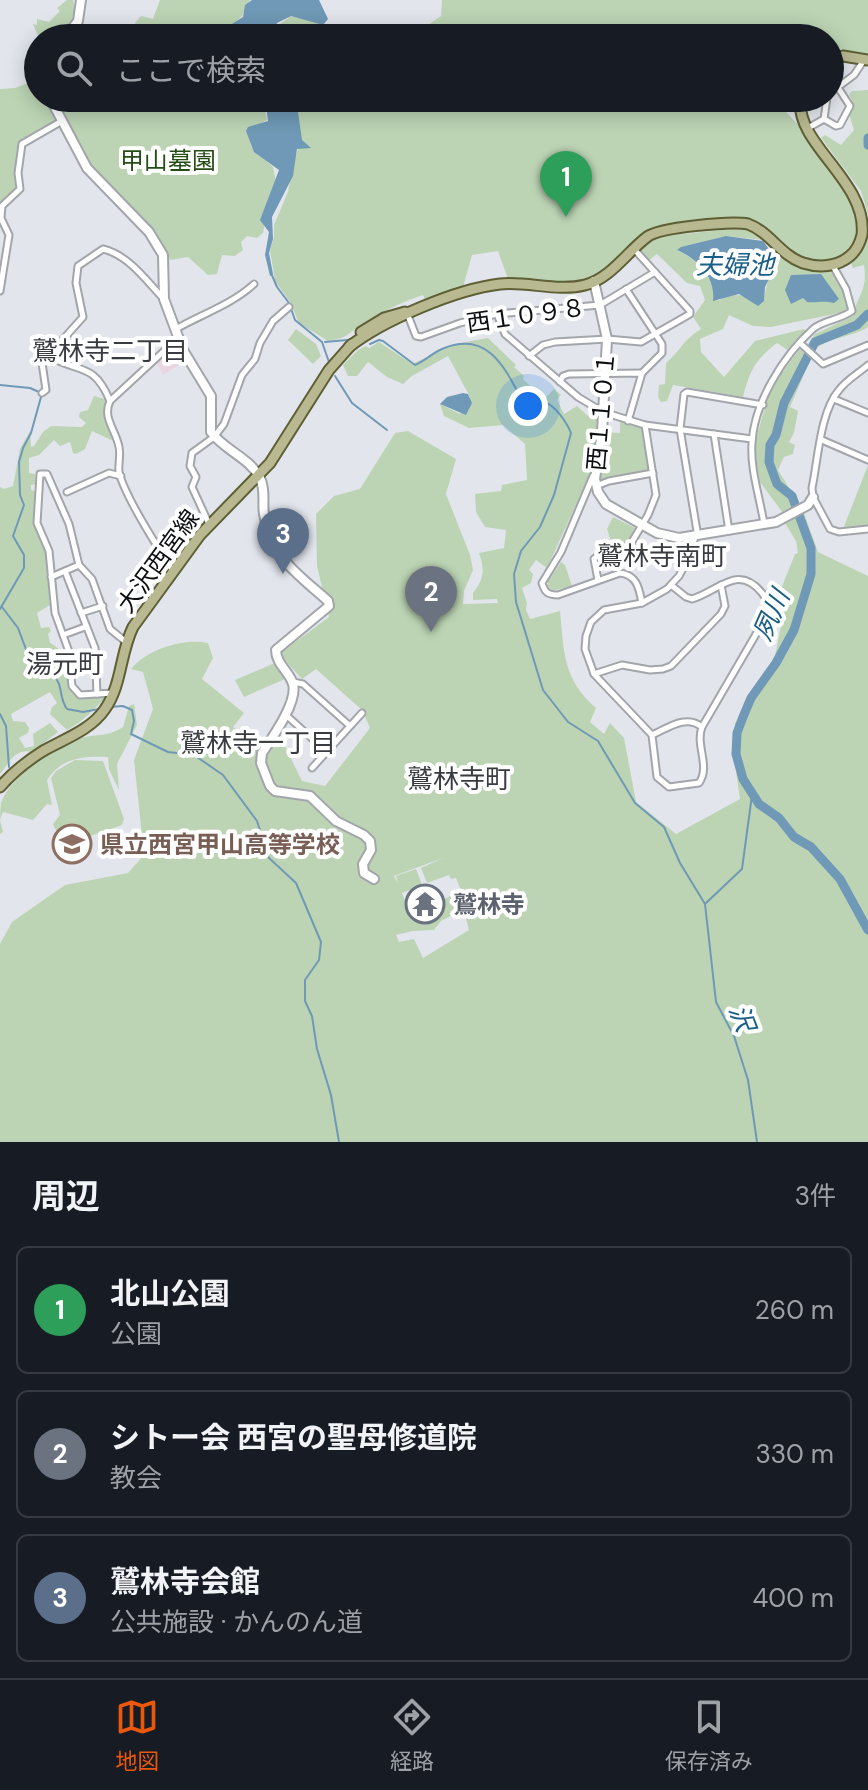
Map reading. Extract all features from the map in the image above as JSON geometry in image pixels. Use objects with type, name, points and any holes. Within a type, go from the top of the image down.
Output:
[{"type":"main road","points":[[844,56],[866,59]]},
{"type":"main road","points":[[594,281],[648,236],[663,230],[740,222],[760,229],[792,259],[807,264],[833,265],[845,260],[857,248],[864,217],[851,184],[808,128],[801,112]]},
{"type":"main road","name":"大沢西宮線","points":[[0,787],[25,763],[85,729],[101,715],[114,693],[126,642],[133,627],[209,524],[259,475],[329,370],[369,325],[470,290],[500,284],[575,286],[594,281]]},
{"type":"street","points":[[76,24],[81,0]]},
{"type":"street","points":[[844,81],[854,75],[866,59]]},
{"type":"street","points":[[824,119],[840,125],[850,106],[844,97]]},
{"type":"street","points":[[57,112],[87,168],[149,232],[163,255],[164,299],[189,361],[211,396],[213,403],[209,425],[214,437],[259,475],[265,489],[264,517],[281,559],[295,575],[328,601],[329,606],[276,650],[276,658],[293,682],[294,694],[262,753],[261,763],[275,791],[310,796],[336,821],[370,841],[371,850],[363,864],[364,873],[374,879]]},
{"type":"street","points":[[808,128],[824,119],[825,112]]},
{"type":"street","points":[[0,291],[9,235],[1,218],[2,206],[20,189],[18,173],[22,144],[62,121]]},
{"type":"street","points":[[42,393],[46,390],[41,369],[47,355],[83,317],[76,283],[78,266],[103,249],[126,259],[164,299]]},
{"type":"street","points":[[529,356],[549,343],[607,339],[641,342],[690,314],[634,249]]},
{"type":"street","points":[[764,524],[752,439],[768,386],[803,346],[815,327],[852,311],[846,289],[833,265]]},
{"type":"street","name":"西１０９８","points":[[410,312],[416,336],[421,337],[497,314],[600,305],[655,272]]},
{"type":"street","name":"西１１０１","points":[[594,281],[607,339],[596,486],[609,507],[670,537],[695,536],[764,524],[790,516],[813,497]]},
{"type":"street","points":[[173,571],[121,476],[121,451],[106,410],[110,401],[177,333],[196,317],[237,300],[254,284]]},
{"type":"street","points":[[626,289],[662,344],[662,353],[642,373],[628,421]]},
{"type":"street","points":[[209,524],[192,487],[196,477],[190,463],[192,453],[214,437],[230,412],[242,375],[255,359],[260,343],[273,321],[289,307]]},
{"type":"street","points":[[497,314],[503,332],[584,402],[603,412],[645,425],[752,439]]},
{"type":"street","points":[[803,346],[826,363],[868,345]]},
{"type":"street","points":[[47,355],[92,374],[105,389],[110,401]]},
{"type":"street","points":[[868,365],[839,389],[824,421],[813,497],[830,529],[839,532],[868,529]]},
{"type":"street","points":[[560,382],[566,374],[642,373]]},
{"type":"street","points":[[671,585],[692,599],[735,578],[747,579],[766,597],[767,612],[702,727],[700,745],[705,774],[699,783],[669,787],[657,777],[652,735],[594,674],[585,649],[586,636],[591,622],[604,610],[642,603],[671,585],[685,567],[697,531],[680,429],[687,392],[763,405]]},
{"type":"street","points":[[834,399],[868,413]]},
{"type":"street","points":[[598,580],[594,559],[600,554],[630,545],[656,495],[645,425]]},
{"type":"street","points":[[714,434],[729,531]]},
{"type":"street","points":[[822,440],[868,460]]},
{"type":"street","points":[[596,468],[561,552],[542,583],[549,595],[558,595],[620,573],[629,574],[635,580],[642,603]]},
{"type":"street","points":[[114,693],[80,695],[72,686],[68,649],[55,613],[47,544],[37,523],[40,474],[44,473],[69,524],[79,565],[92,579],[110,629],[126,642]]},
{"type":"street","points":[[596,486],[653,473]]},
{"type":"street","points":[[67,492],[105,474],[121,476]]},
{"type":"street","points":[[51,577],[79,565]]},
{"type":"street","points":[[65,571],[95,648],[97,694]]},
{"type":"street","points":[[594,674],[622,665],[650,670],[671,666],[721,614],[725,606],[721,585]]},
{"type":"street","points":[[81,613],[103,606]]},
{"type":"street","points":[[63,635],[85,627]]},
{"type":"street","points":[[293,682],[303,684],[350,726]]},
{"type":"street","points":[[312,768],[362,713]]},
{"type":"street","points":[[285,714],[327,752]]},
{"type":"street","points":[[652,735],[681,722],[697,723],[702,727]]},
{"type":"shaded area","points":[[177,346],[184,362],[163,375],[157,363]]},
{"type":"green space","points":[[67,0],[73,0],[73,17],[69,24],[37,24],[37,19],[49,22],[60,11],[57,8]]},
{"type":"green space","points":[[160,0],[250,0],[242,16],[233,24],[135,23],[141,16],[153,19]]},
{"type":"green space","points":[[442,0],[868,0],[868,58],[844,58],[844,24],[429,24],[441,16]]},
{"type":"green space","points":[[291,16],[324,24],[280,24]]},
{"type":"green space","name":"甲山墓園","points":[[24,84],[24,112],[54,112],[59,121],[20,142],[19,188],[3,201],[0,217],[0,89]]},
{"type":"green space","points":[[868,90],[868,214],[861,191],[821,138],[825,135],[841,145],[854,130],[849,114],[853,102],[849,94]]},
{"type":"green space","name":"甲山墓園","points":[[60,112],[266,112],[267,120],[250,129],[251,146],[273,167],[277,186],[269,202],[263,233],[257,238],[247,236],[241,242],[243,250],[235,256],[222,255],[217,274],[208,275],[188,257],[170,260],[155,233],[99,177]]},
{"type":"green space","points":[[295,112],[785,112],[811,139],[845,186],[857,214],[857,233],[851,251],[837,261],[813,263],[797,258],[760,225],[744,220],[649,230],[593,279],[535,284],[508,279],[498,251],[472,255],[463,287],[426,302],[423,295],[407,301],[377,315],[344,337],[328,341],[299,323],[290,302],[275,281],[270,251],[274,225],[288,192],[300,143]]},
{"type":"green space","points":[[740,228],[764,240],[726,236],[682,247],[678,251],[704,271],[718,301],[735,295],[764,300],[769,278],[781,258],[798,268],[832,273],[845,294],[848,308],[844,312],[771,327],[753,326],[729,315],[723,329],[700,339],[701,352],[724,377],[755,341],[806,331],[789,351],[777,343],[758,360],[743,397],[673,385],[667,401],[661,402],[659,385],[665,384],[666,363],[701,329],[693,317],[705,300],[700,286],[687,283],[657,254],[648,261],[638,251],[655,237]]},
{"type":"green space","points":[[868,231],[868,327],[825,343],[813,351],[807,346],[815,334],[853,316],[864,286],[865,273],[864,265],[853,268],[850,261],[861,252]]},
{"type":"green space","points":[[296,329],[316,344],[321,356],[313,364],[288,340]]},
{"type":"green space","points":[[488,338],[516,365],[514,367],[524,376],[523,379],[544,400],[554,389],[561,395],[557,400],[564,414],[577,406],[588,416],[593,414],[600,418],[591,472],[547,568],[536,560],[529,570],[533,574],[531,583],[522,588],[526,610],[530,619],[560,611],[564,653],[571,676],[596,708],[590,722],[604,734],[610,723],[624,738],[636,802],[676,834],[740,799],[733,752],[735,723],[775,656],[783,616],[781,589],[798,553],[796,541],[785,523],[804,513],[818,552],[868,576],[868,1142],[0,1142],[0,944],[12,922],[65,885],[128,873],[144,855],[134,760],[153,709],[143,672],[131,669],[146,656],[166,647],[188,642],[208,643],[213,658],[202,679],[244,713],[233,727],[247,740],[280,736],[302,781],[325,786],[370,728],[362,710],[316,669],[302,679],[279,654],[329,617],[317,566],[316,514],[334,496],[360,489],[395,433],[408,431],[456,459],[446,494],[473,570],[464,591],[463,604],[498,603],[497,599],[473,600],[482,574],[479,553],[504,548],[506,530],[485,527],[476,512],[475,494],[501,491],[502,485],[527,480],[525,444],[503,425],[469,428],[444,416],[440,404],[460,414],[470,397],[448,356],[403,384],[387,377],[368,362],[357,376],[348,376],[343,365],[358,350],[379,342],[412,364],[455,344]],"holes":[[[443,858],[421,868],[427,883],[449,875],[451,879],[456,878],[461,891],[438,902],[442,914],[422,922],[414,904],[407,905],[402,893],[422,885],[416,869],[396,876],[398,884],[394,876]],[[464,901],[470,916],[466,919],[469,930],[423,958],[414,939],[399,942],[396,935],[434,930],[441,921],[457,913],[455,905]]]},
{"type":"green space","points":[[800,349],[811,358],[790,407],[798,411],[789,442],[795,445],[793,454],[784,457],[778,470],[799,504],[783,513],[760,482],[753,449],[771,387]]},
{"type":"green space","points":[[94,396],[108,400],[105,415],[116,437],[111,440],[92,431],[85,449],[76,454],[70,442],[60,446],[54,440],[39,455],[29,458],[29,473],[35,474],[35,484],[31,485],[31,490],[35,491],[34,522],[45,545],[50,605],[37,613],[41,628],[49,627],[50,643],[60,650],[65,659],[69,687],[74,693],[103,695],[105,698],[67,730],[50,714],[57,703],[50,692],[11,714],[13,721],[25,722],[29,728],[28,733],[19,738],[25,748],[34,746],[33,734],[50,723],[58,732],[32,752],[17,754],[0,774],[0,487],[13,486],[20,449],[30,431],[31,447],[51,426],[82,427],[86,423],[79,417],[80,412],[88,410]]},
{"type":"green space","points":[[620,421],[642,428],[649,468],[648,471],[600,482],[607,432],[620,433]]},
{"type":"green space","points":[[868,465],[868,526],[843,529]]},
{"type":"green space","points":[[613,517],[635,528],[628,541],[613,547],[607,529]]},
{"type":"green space","points":[[561,562],[572,586],[552,591],[548,581]]},
{"type":"green space","points":[[275,663],[285,679],[244,697],[235,680]]},
{"type":"green space","points":[[134,704],[137,725],[117,764],[119,790],[109,769],[108,757],[74,760],[59,767],[47,780],[52,805],[47,804],[33,820],[3,812],[0,820],[1,803],[6,793],[24,773],[71,742],[111,733],[123,727],[129,706]]},
{"type":"green space","points":[[75,760],[103,761],[124,819],[122,825],[67,844],[60,839],[53,824],[60,815],[51,778],[56,771]]},
{"type":"water","points":[[252,0],[319,0],[328,19],[319,24],[291,16],[277,24],[232,24],[243,17],[245,5]]},
{"type":"water","points":[[267,112],[298,112],[302,140],[311,148],[297,149],[293,176],[272,217],[273,239],[269,253],[273,274],[270,276],[265,255],[269,232],[260,220],[279,170],[254,152],[246,131],[248,127],[268,121]]},
{"type":"water","name":"夫婦池","points":[[726,236],[763,241],[778,261],[765,287],[764,301],[758,306],[739,294],[713,301],[712,285],[704,270],[677,250]]},
{"type":"water","name":"夫婦池","points":[[821,274],[839,299],[834,303],[807,302],[803,298],[791,304],[785,290],[791,275]]},
{"type":"water","points":[[468,394],[472,403],[466,415],[440,404],[447,397]]},
{"type":"waterway","name":"夙川","points":[[868,138],[868,145]]},
{"type":"waterway","points":[[271,273],[295,320],[322,342],[329,362]]},
{"type":"waterway","name":"夙川","points":[[868,314],[857,325],[815,342],[784,403],[776,435],[770,445],[769,462],[777,484],[792,496],[811,548],[811,574],[794,630],[776,663],[751,698],[743,717],[737,733],[736,754],[743,779],[759,804],[779,818],[794,837],[811,847],[840,879],[868,930]]},
{"type":"waterway","points":[[325,342],[347,340]]},
{"type":"waterway","points":[[370,344],[383,341],[415,365],[438,351],[458,344],[482,348],[501,364],[522,400],[547,403],[560,414],[571,433],[554,495],[540,527],[521,551],[514,574],[516,602],[543,690],[568,722],[598,741],[635,803],[664,827],[680,863],[705,904],[716,1002],[734,1036],[748,1080],[757,1142]]},
{"type":"waterway","points":[[335,376],[352,403],[387,430]]},
{"type":"waterway","points":[[0,385],[39,392]]},
{"type":"waterway","points":[[0,609],[24,568],[24,555],[13,536],[24,505],[20,495],[19,462],[41,397]]},
{"type":"waterway","points":[[2,607],[18,628],[27,652],[57,679],[67,709],[83,712],[99,709]]},
{"type":"waterway","points":[[109,707],[123,706],[132,710],[134,721],[131,734],[168,752],[194,755],[223,775],[257,821],[269,858],[296,883],[321,942],[319,960],[305,980],[305,1001],[312,1016],[339,1142]]},
{"type":"waterway","points":[[0,714],[6,726],[9,767]]},
{"type":"waterway","name":"沢","points":[[706,903],[742,869],[752,795]]},
{"type":"place","name":"北山公園","points":[[566,217]]},
{"type":"place","name":"鷲林寺会館","points":[[283,574]]},
{"type":"place","name":"シトー会 西宮の聖母修道院","points":[[431,632]]},
{"type":"place","name":"県立西宮甲山高等学校","points":[[72,844]]},
{"type":"place","name":"鷲林寺","points":[[425,904]]},
{"type":"district","name":"鷲林寺二丁目","points":[[110,351]]},
{"type":"district","name":"鷲林寺南町","points":[[662,556]]},
{"type":"district","name":"湯元町","points":[[65,664]]},
{"type":"district","name":"鷲林寺一丁目","points":[[258,743]]},
{"type":"district","name":"鷲林寺町","points":[[459,779]]}]
